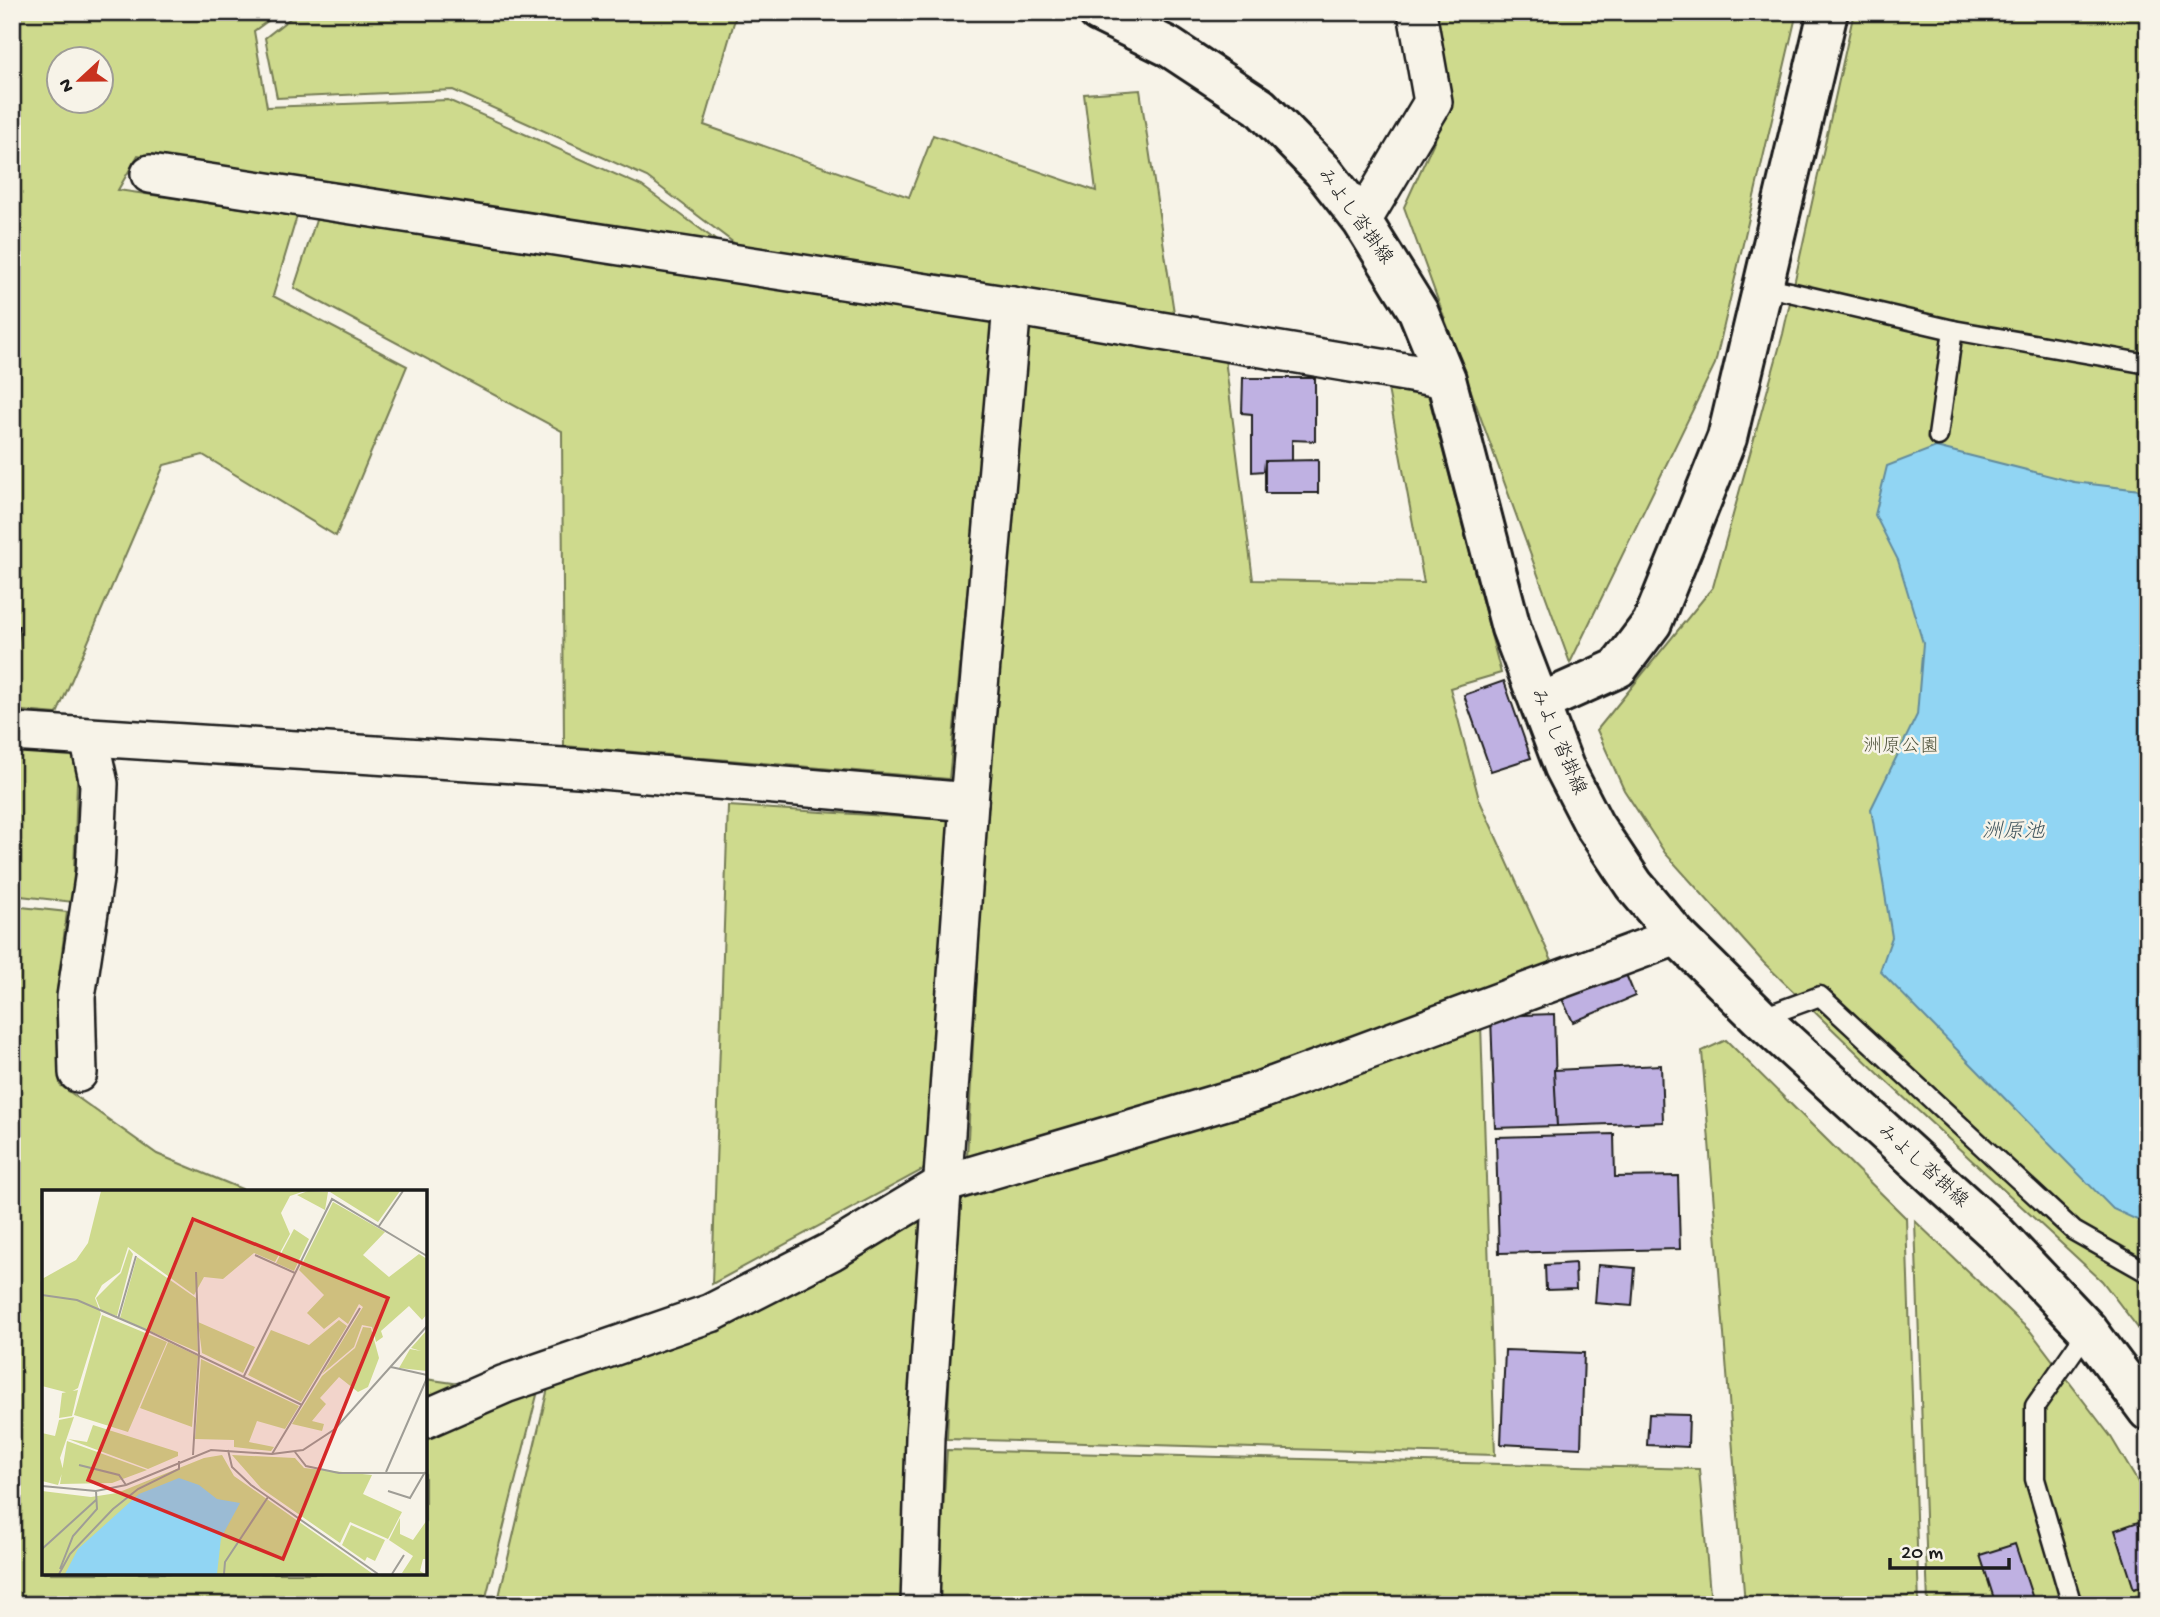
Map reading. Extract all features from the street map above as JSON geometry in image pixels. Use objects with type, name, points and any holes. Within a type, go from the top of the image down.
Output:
[{"type":"main road","name":"みよし沓掛線","points":[[1098,12],[1169,47],[1259,107],[1323,171],[1362,221],[1418,311],[1446,379],[1511,628],[1564,767],[1594,825],[1634,885],[1677,936],[1760,1018],[1995,1232],[2088,1330],[2148,1411]]},
{"type":"main road","points":[[1540,703],[1618,668],[1652,623],[1727,438],[1828,12]]},
{"type":"street","points":[[1362,221],[1433,102],[1417,12]]},
{"type":"street","points":[[150,174],[1012,306],[1446,379]]},
{"type":"street","points":[[920,1605],[925,1437],[969,802],[1012,306]]},
{"type":"street","points":[[12,732],[579,768],[969,802]]},
{"type":"street","points":[[78,1073],[76,997],[95,872],[99,784],[89,738]]},
{"type":"street","points":[[427,1418],[505,1384],[711,1313],[832,1251],[943,1184],[1253,1093],[1677,936]]},
{"type":"lane","points":[[1764,286],[1953,330],[2148,364]]},
{"type":"lane","points":[[1938,436],[1953,330]]},
{"type":"lane","points":[[1760,1018],[1820,996],[2074,1231],[2148,1273]]},
{"type":"lane","points":[[2072,1605],[2035,1479],[2035,1406],[2088,1330]]},
{"type":"green space","points":[[12,12],[280,12],[254,31],[267,107],[448,100],[642,186],[729,250],[138,155],[118,190],[297,216],[273,296],[407,366],[336,536],[203,455],[164,465],[57,714],[12,710]]},
{"type":"green space","points":[[298,12],[737,12],[704,125],[909,197],[933,135],[1096,191],[1084,94],[1140,90],[1175,319],[742,249],[647,177],[453,90],[277,98],[265,38]]},
{"type":"green space","points":[[1431,12],[1797,12],[1715,364],[1570,663],[1404,207],[1448,111]]},
{"type":"green space","name":"洲原公園","points":[[1854,12],[2148,12],[2148,1341],[2102,1281],[1886,1081],[1764,963],[1665,853],[1624,790],[1597,730],[1713,587],[1783,334]]},
{"type":"green space","points":[[317,217],[994,322],[949,779],[564,746],[562,431],[294,288]]},
{"type":"green space","points":[[1025,324],[1225,359],[1253,580],[1424,583],[1388,389],[1428,394],[1501,673],[1450,688],[1479,799],[1556,970],[1252,1079],[967,1157],[986,803]]},
{"type":"green space","points":[[12,747],[78,752],[73,902],[12,895]]},
{"type":"green space","points":[[728,806],[950,820],[926,1168],[712,1284]]},
{"type":"green space","points":[[12,906],[67,912],[56,1000],[60,1085],[157,1154],[244,1190],[42,1190],[42,1575],[427,1575],[427,1379],[537,1395],[484,1605],[12,1605]]},
{"type":"green space","points":[[1481,1024],[1495,1455],[947,1439],[957,1191]]},
{"type":"green space","points":[[1726,1040],[1906,1218],[1919,1605],[1745,1605],[1702,1051]]},
{"type":"green space","points":[[931,1201],[905,1605],[497,1605],[552,1371]]},
{"type":"green space","points":[[1915,1221],[2031,1332],[2111,1437],[2148,1499],[2148,1605],[1928,1605]]},
{"type":"green space","points":[[947,1450],[1699,1469],[1711,1605],[937,1605]]},
{"type":"water","name":"洲原池","points":[[1936,447],[2074,482],[2148,491],[2148,1225],[2113,1209],[1880,971],[1892,937],[1871,809],[1917,715],[1923,643],[1898,560],[1875,515],[1887,466]]},
{"type":"building","points":[[1243,378],[1315,378],[1315,441],[1292,440],[1292,461],[1265,461],[1264,471],[1252,472],[1252,414],[1242,413]]},
{"type":"building","points":[[1318,460],[1318,493],[1265,493],[1265,461]]},
{"type":"building","points":[[12,626],[19,626],[14,705],[12,705]]},
{"type":"building","points":[[1504,681],[1531,758],[1491,771],[1464,695]]},
{"type":"building","points":[[1625,972],[1635,996],[1573,1022],[1562,999]]},
{"type":"building","points":[[1554,1014],[1557,1126],[1495,1128],[1491,1016]]},
{"type":"building","points":[[1661,1065],[1663,1122],[1557,1126],[1554,1070]]},
{"type":"building","points":[[1614,1134],[1615,1177],[1678,1176],[1680,1249],[1499,1253],[1496,1137]]},
{"type":"building","points":[[1575,1263],[1576,1289],[1546,1290],[1545,1265]]},
{"type":"building","points":[[1598,1265],[1635,1268],[1632,1306],[1595,1303]]},
{"type":"building","points":[[1505,1350],[1584,1353],[1581,1448],[1501,1444]]},
{"type":"building","points":[[1649,1414],[1689,1415],[1688,1447],[1647,1445]]},
{"type":"building","points":[[2138,1522],[2148,1551],[2148,1584],[2134,1589],[2115,1530]]},
{"type":"building","points":[[2015,1544],[2035,1605],[1996,1605],[1980,1555]]}]
